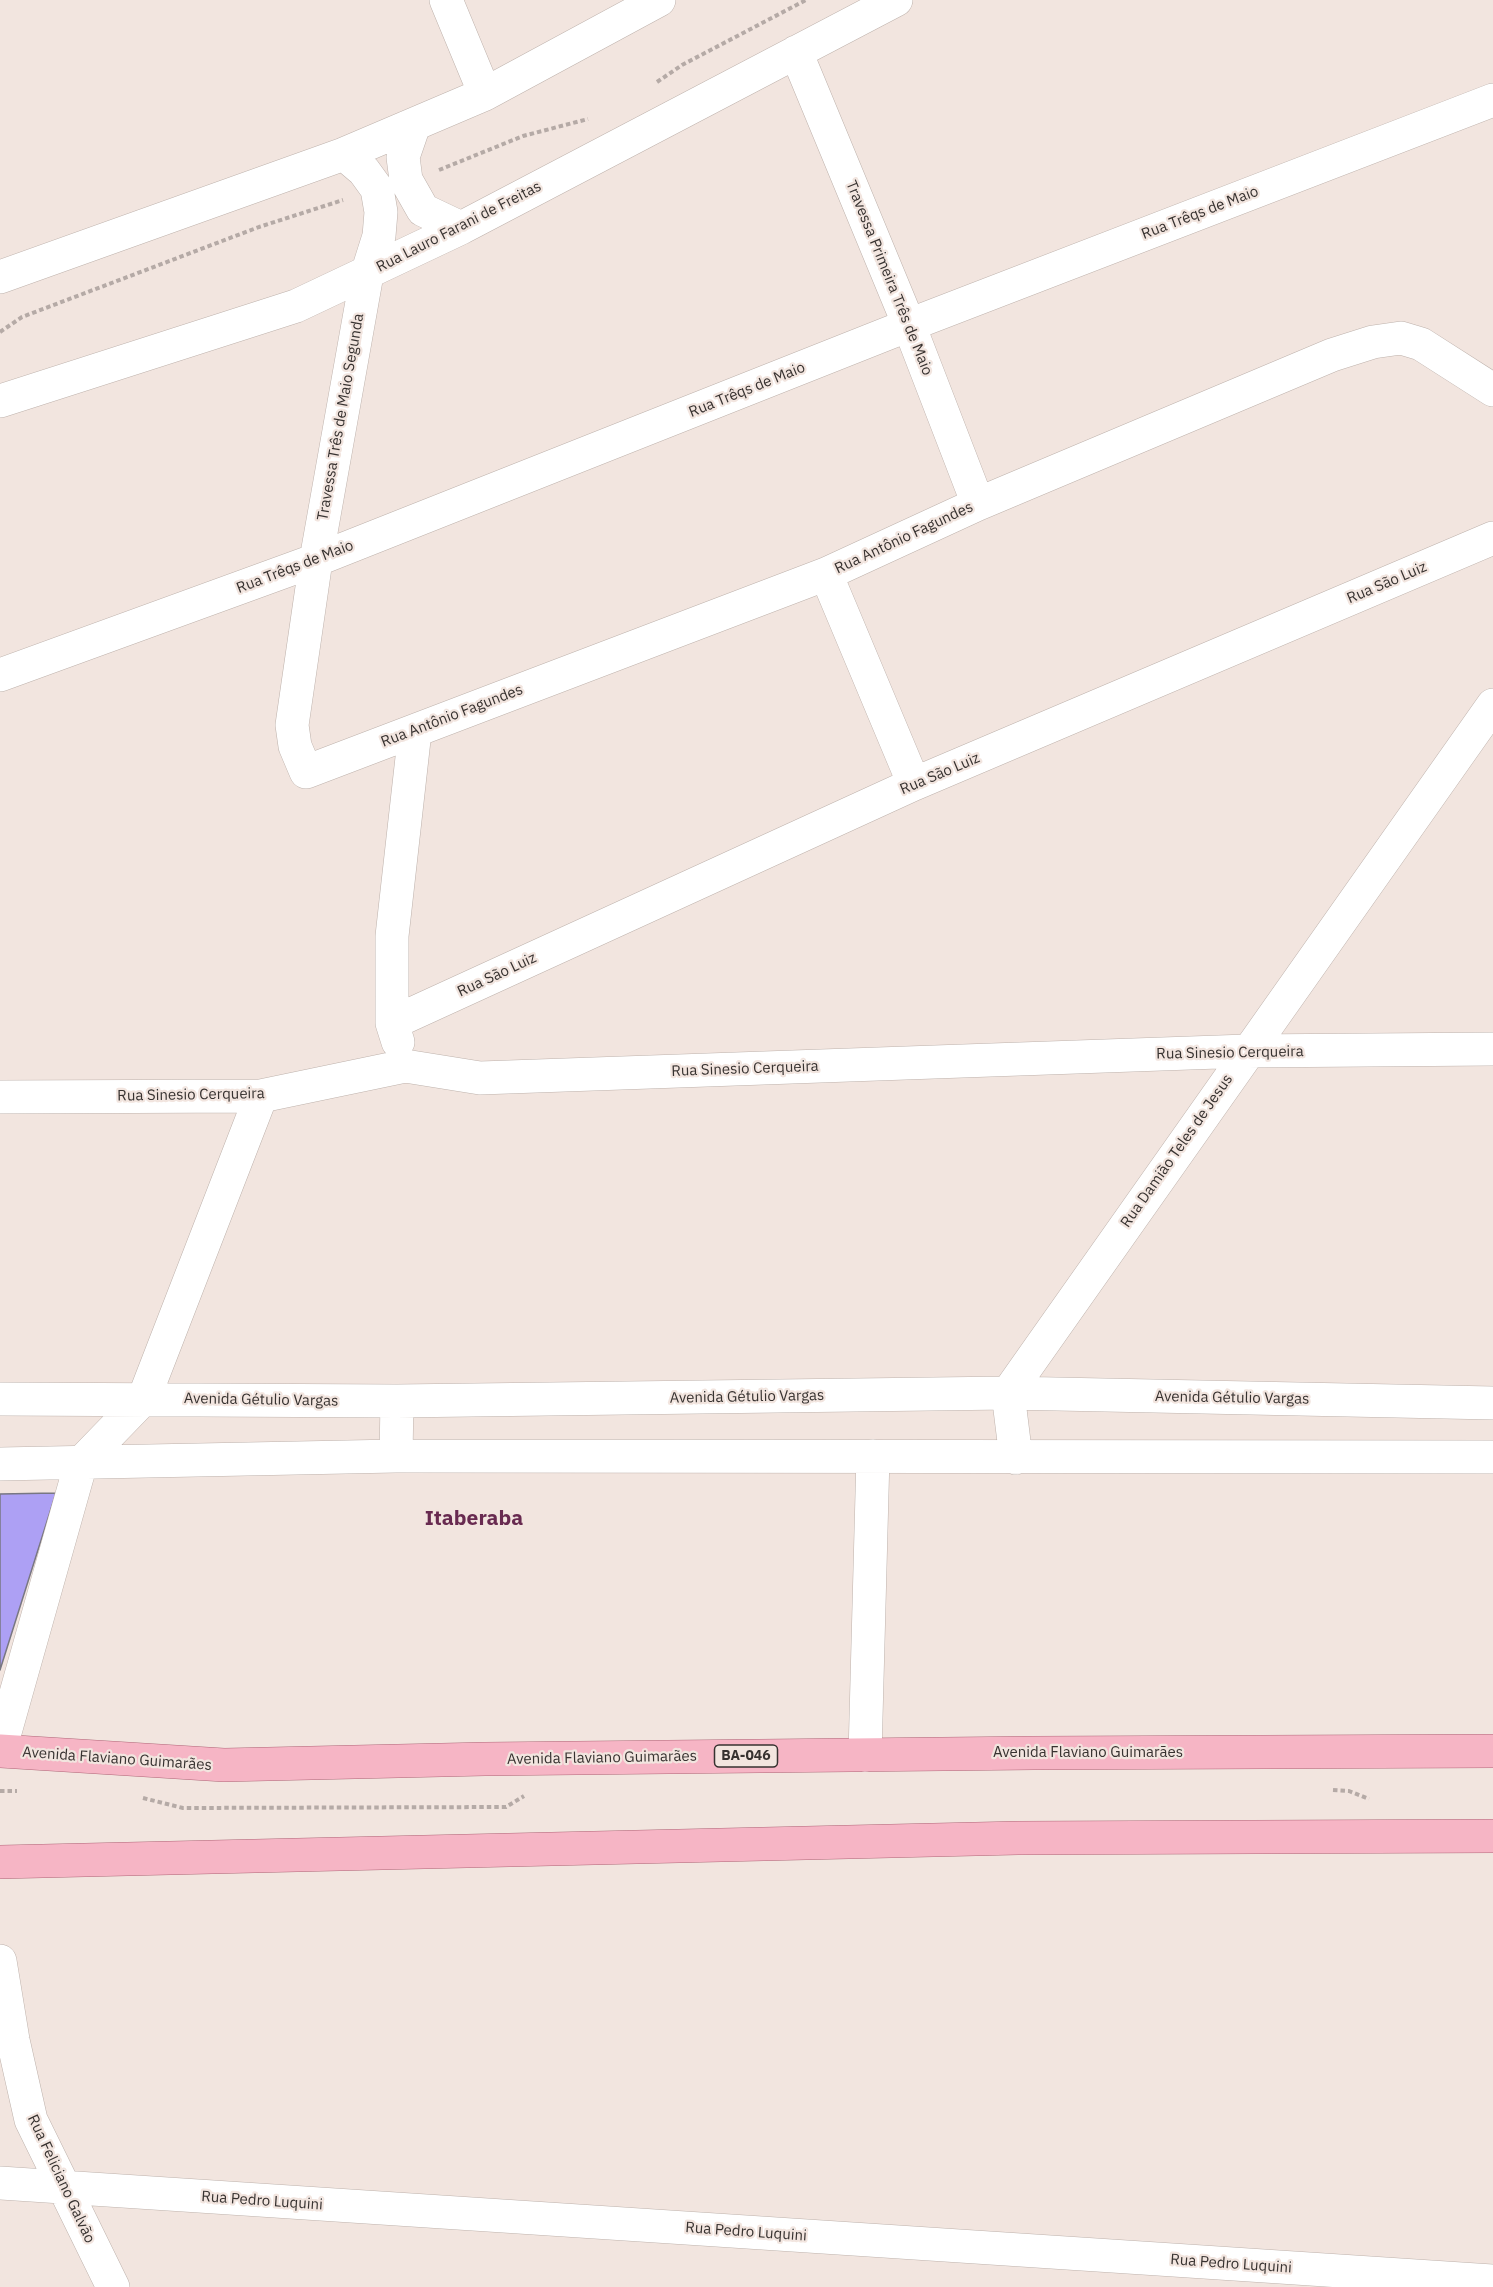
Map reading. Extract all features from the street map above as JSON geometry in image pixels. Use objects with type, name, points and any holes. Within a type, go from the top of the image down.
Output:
[{"type":"main road","name":"Avenida Flaviano Guimarães","points":[[0,1751],[224,1765],[864,1755],[1493,1751]]},
{"type":"main road","points":[[0,1862],[1018,1838],[1493,1836]]},
{"type":"street","points":[[446,0],[485,94]]},
{"type":"street","points":[[0,277],[344,154],[414,125],[485,94],[659,0]]},
{"type":"street","name":"Rua Lauro Farani de Freitas","points":[[0,401],[296,306],[461,228],[896,0]]},
{"type":"street","name":"Travessa Primeira Três de Maio","points":[[796,52],[909,325],[978,504]]},
{"type":"street","name":"Rua Trêqs de Maio","points":[[0,675],[316,560],[909,325],[1493,100]]},
{"type":"street","points":[[414,125],[403,157],[406,180],[423,210],[461,228]]},
{"type":"street","name":"Travessa Três de Maio Segunda","points":[[306,772],[295,746],[292,725],[316,560],[367,274],[379,236],[381,212],[377,189],[364,171],[344,154]]},
{"type":"street","name":"Rua Antônio Fagundes","points":[[306,772],[825,574],[978,504],[1332,355],[1372,342],[1401,338],[1421,344],[1493,390]]},
{"type":"street","name":"Rua São Luiz","points":[[392,1023],[914,784],[1493,538]]},
{"type":"street","points":[[825,574],[914,784]]},
{"type":"street","name":"Rua Damião Teles de Jesus","points":[[1008,1393],[1493,705]]},
{"type":"street","points":[[405,1066],[392,1023],[392,936],[415,731]]},
{"type":"street","name":"Rua Sinesio Cerqueira","points":[[0,1097],[261,1095],[405,1066],[480,1078],[1247,1051],[1493,1049]]},
{"type":"street","points":[[0,1751],[81,1463],[144,1398],[261,1095]]},
{"type":"street","points":[[1008,1393],[1016,1458]]},
{"type":"street","name":"Avenida Gétulio Vargas","points":[[0,1399],[397,1401],[1008,1393],[1493,1403]]},
{"type":"street","points":[[396,1456],[397,1401]]},
{"type":"street","points":[[0,1464],[396,1456],[1493,1457]]},
{"type":"street","points":[[864,1755],[873,1456]]},
{"type":"street","name":"Rua Feliciano Galvão","points":[[0,1961],[13,2040],[31,2120],[113,2287]]},
{"type":"street","name":"Rua Pedro Luquini","points":[[0,2183],[1493,2281]]},
{"type":"building","points":[[56,1493],[0,1670],[0,1494]]},
{"type":"district","name":"Itaberaba","points":[[474,1519]]}]
